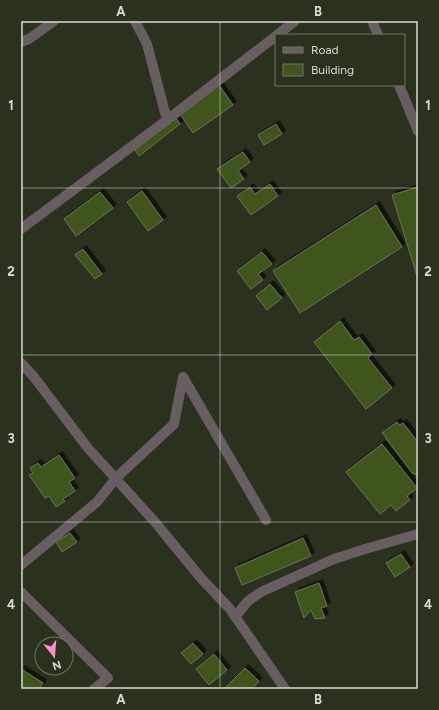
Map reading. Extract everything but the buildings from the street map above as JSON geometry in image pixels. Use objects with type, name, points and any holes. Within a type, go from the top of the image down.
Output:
[{"type":"street","points":[[21,42],[29,39],[54,21]]},
{"type":"street","points":[[135,21],[146,44],[167,120]]},
{"type":"street","points":[[372,21],[378,34]]},
{"type":"street","points":[[279,34],[291,22]]},
{"type":"street","points":[[21,228],[275,38]]},
{"type":"street","points":[[399,86],[418,131]]},
{"type":"street","points":[[21,363],[34,377],[87,447],[116,478],[235,616],[285,689]]},
{"type":"street","points":[[21,565],[97,502],[116,478],[174,424],[183,377],[266,520]]},
{"type":"street","points":[[235,616],[248,601],[268,589],[334,560],[364,549],[418,534]]},
{"type":"street","points":[[21,592],[108,678],[94,689]]}]
